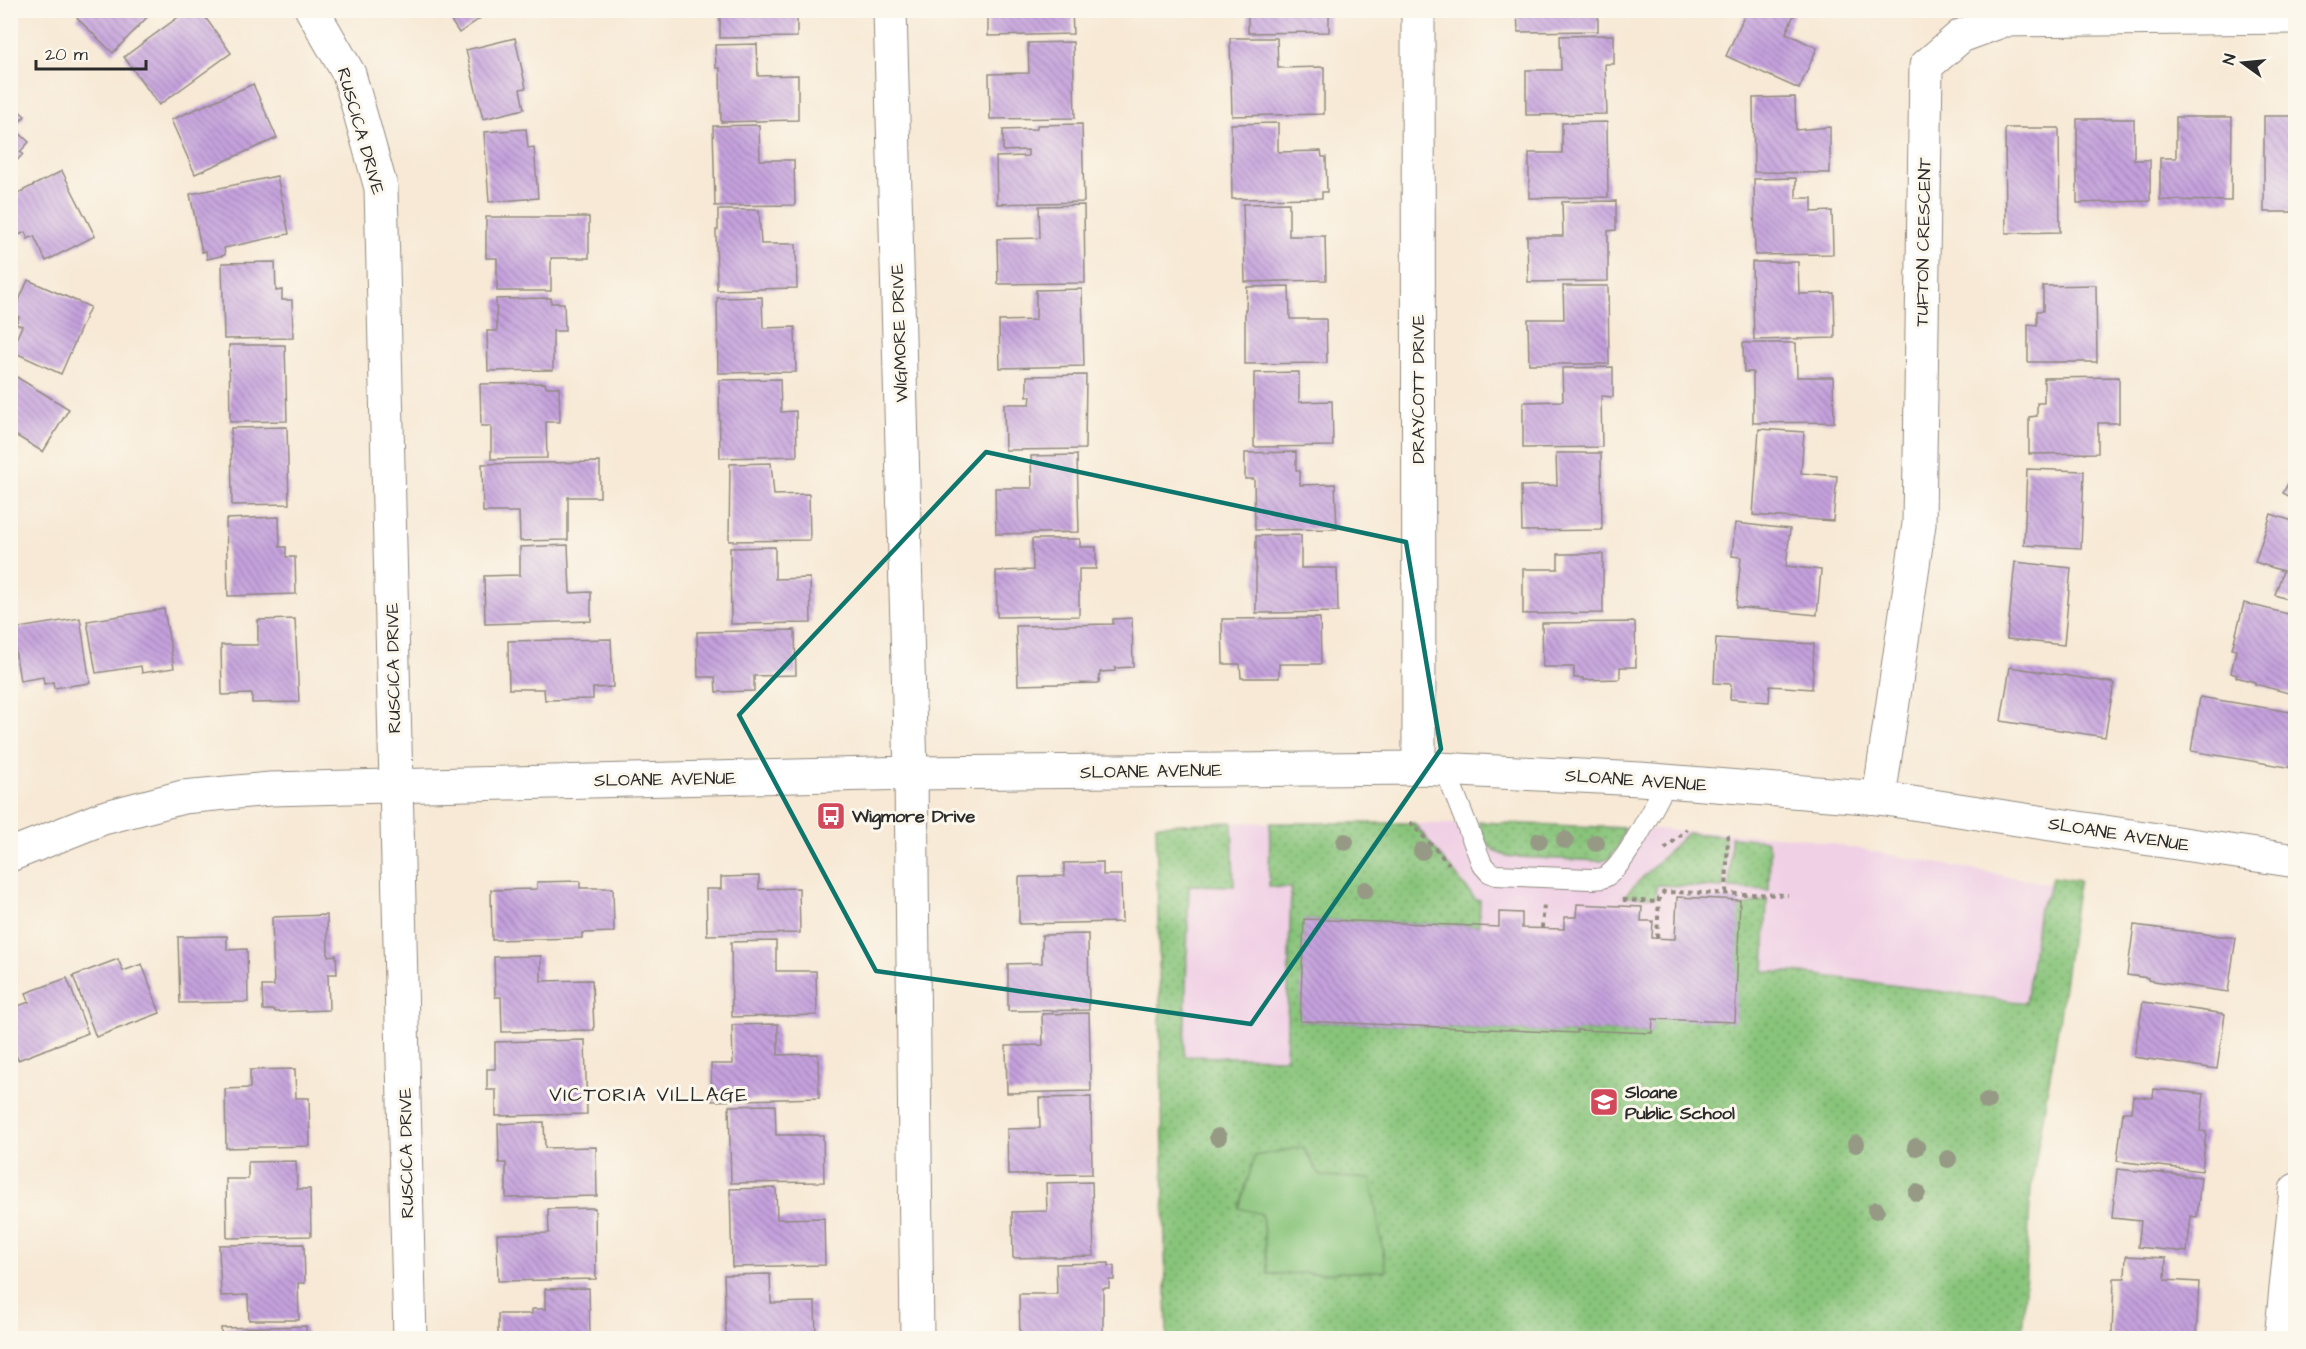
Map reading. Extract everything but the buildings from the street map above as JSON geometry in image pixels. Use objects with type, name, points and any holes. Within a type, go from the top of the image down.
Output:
[{"type":"street","name":"RUSCICA DRIVE","points":[[312,10],[349,74],[381,188],[410,1338]]},
{"type":"street","name":"WIGMORE DRIVE","points":[[890,10],[911,773],[917,1338]]},
{"type":"street","name":"DRAYCOTT DRIVE","points":[[1418,10],[1432,769]]},
{"type":"street","name":"TUFTON CRESCENT","points":[[1879,798],[1919,524],[1926,66],[1960,36],[2004,20],[2295,17]]},
{"type":"street","name":"SLOANE AVENUE","points":[[10,855],[103,818],[183,797],[270,789],[396,784],[911,773],[1432,769],[1668,780],[1879,798],[2295,861]]},
{"type":"street","points":[[2281,1338],[2295,1190]]},
{"type":"lane","points":[[1432,769],[1489,872],[1590,879],[1604,877],[1614,869],[1644,824],[1668,780]]},
{"type":"path","points":[[1726,893],[1728,833]]},
{"type":"path","points":[[1657,938],[1658,902],[1660,894],[1667,891],[1788,895]]},
{"type":"path","points":[[1542,928],[1544,899]]},
{"type":"path","points":[[1613,900],[1658,902]]},
{"type":"highlighted area","points":[[986,452],[1406,542],[1441,749],[1251,1024],[876,971],[739,715]]},
{"type":"shaded area","name":"Sloane Public School","points":[[1232,822],[1583,825],[1795,837],[2077,889],[2060,1016],[2031,1188],[2022,1338],[1167,1338],[1156,825]]},
{"type":"green space","name":"Sloane Public School","points":[[1232,822],[1234,886],[1189,885],[1184,1056],[1286,1058],[1291,888],[1269,887],[1270,823],[1414,823],[1476,900],[1480,900],[1479,926],[1305,919],[1301,1021],[1576,1033],[1577,1030],[1651,1033],[1653,1019],[1738,908],[1767,899],[1764,972],[1794,972],[2026,1003],[2039,908],[2047,895],[2052,877],[2080,881],[2031,1188],[2022,1338],[1167,1338],[1156,825]],"holes":[[[1262,1214],[1385,1271],[1268,1274]]]},
{"type":"green space","points":[[1479,822],[1625,828],[1618,847],[1609,859],[1601,861],[1515,857],[1501,854],[1486,842]]},
{"type":"green space","points":[[1687,833],[1725,836],[1723,888],[1658,885],[1656,897],[1624,896]]},
{"type":"green space","points":[[1731,837],[1766,840],[1770,850],[1769,890],[1729,888]]},
{"type":"green space","points":[[1303,1147],[1320,1176],[1371,1179],[1386,1271],[1268,1274],[1262,1214],[1239,1208],[1255,1156]]},
{"type":"place","name":"Wigmore Drive","points":[[831,816]]},
{"type":"place","name":"Sloane Public School","points":[[1604,1102]]},
{"type":"district","name":"VICTORIA VILLAGE","points":[[649,1094]]}]
